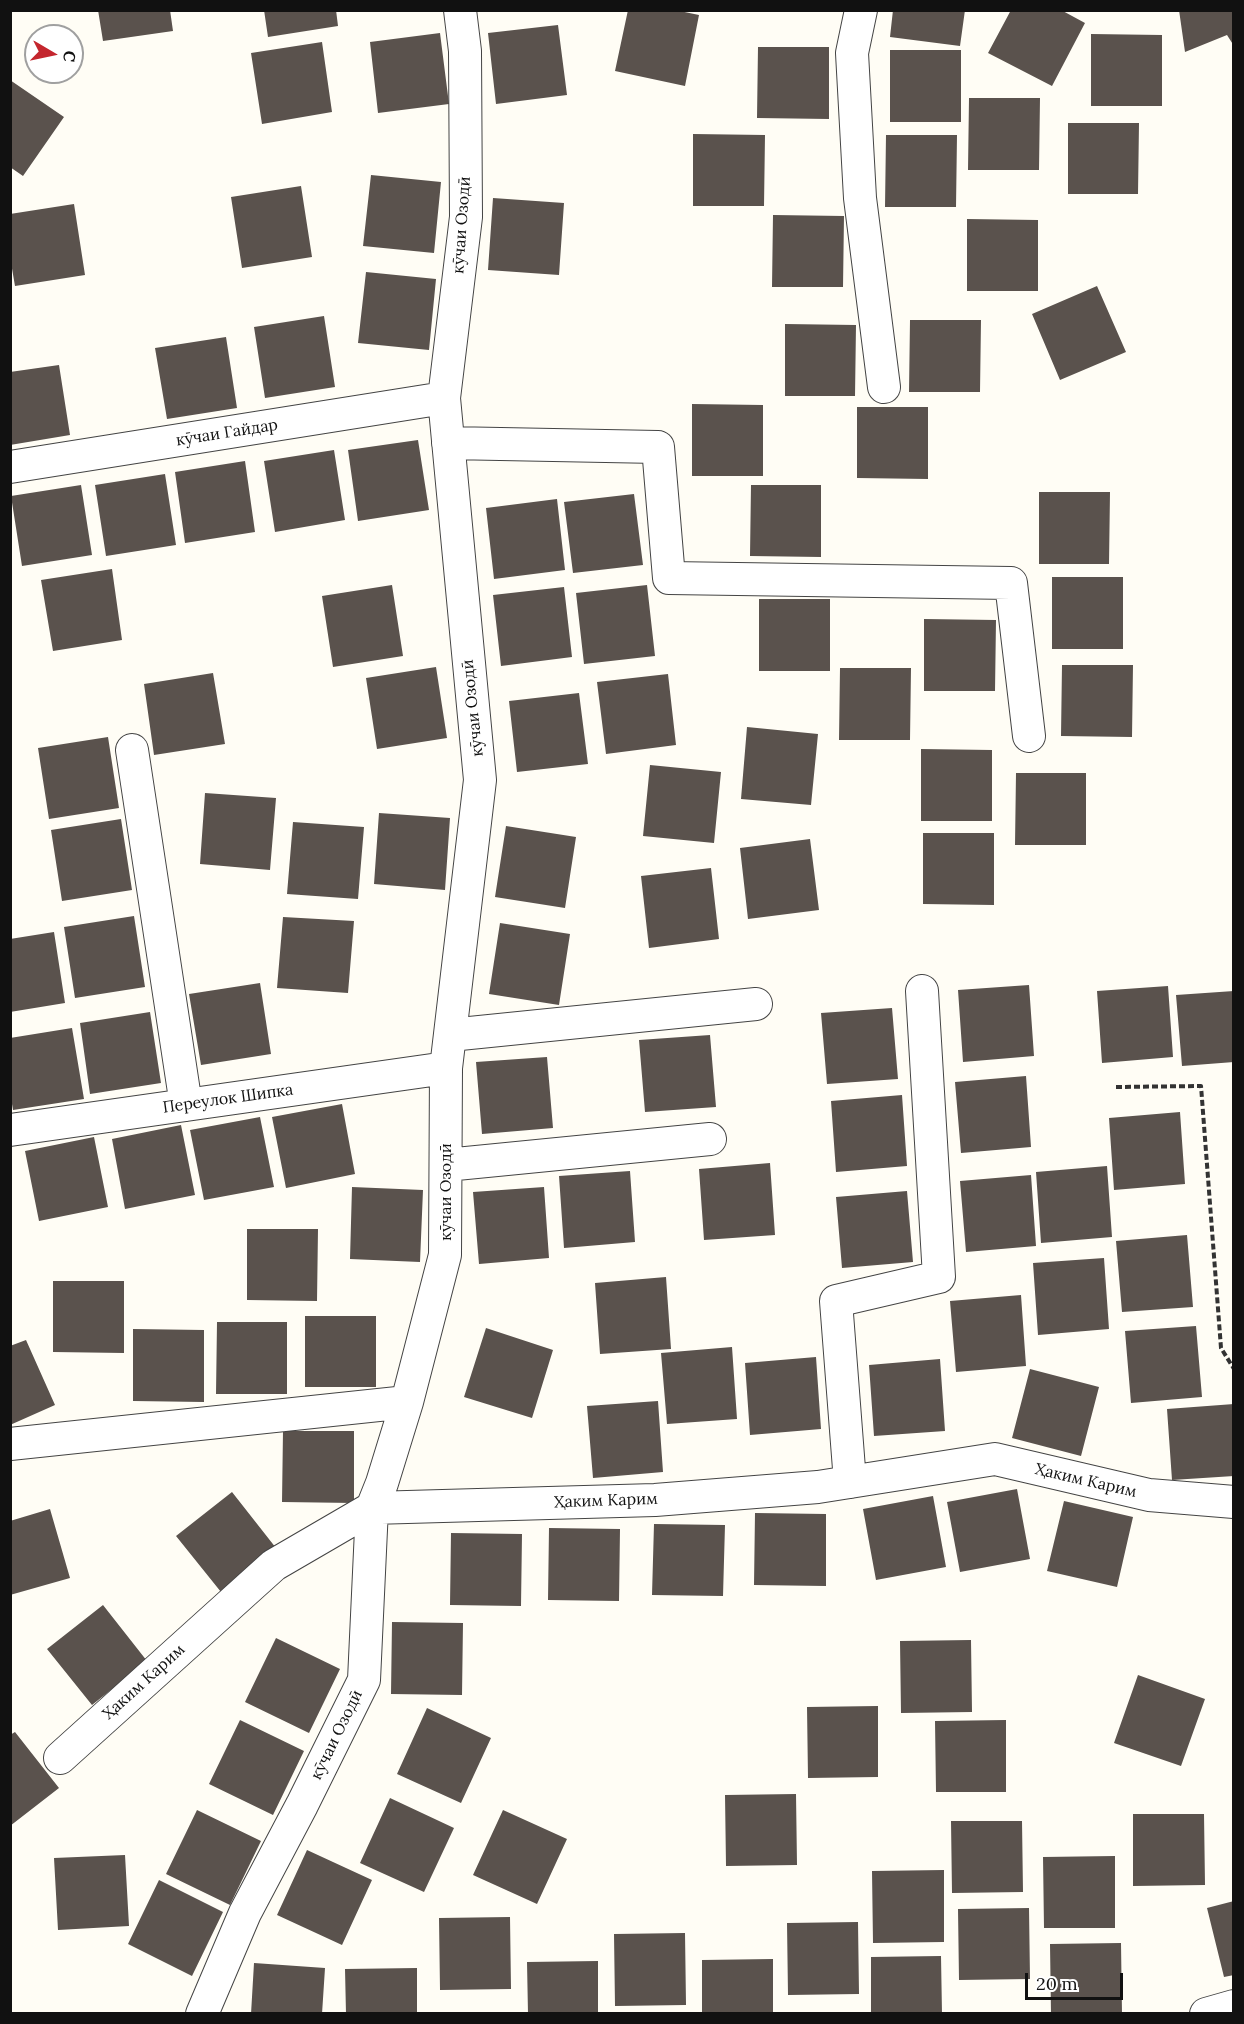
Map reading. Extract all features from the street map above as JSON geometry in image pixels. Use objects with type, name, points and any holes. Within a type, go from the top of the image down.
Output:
[{"type":"street","name":"кӯчаи Озодӣ","points":[[202,2013],[245,1913],[364,1680],[372,1508],[407,1402],[445,1256],[446,1068],[480,780],[444,398],[466,217],[465,51],[460,10]]},
{"type":"street","points":[[861,10],[852,53],[860,198],[884,387]]},
{"type":"street","name":"кӯчаи Гайдар","points":[[10,467],[444,398]]},
{"type":"street","points":[[448,443],[658,447],[669,578],[1011,583],[1029,736]]},
{"type":"street","points":[[132,750],[186,1105]]},
{"type":"street","points":[[850,1482],[836,1300],[939,1278],[922,991]]},
{"type":"street","points":[[450,1035],[756,1004]]},
{"type":"street","name":"Переулок Шипка","points":[[10,1130],[446,1068]]},
{"type":"street","points":[[446,1165],[710,1139]]},
{"type":"street","points":[[10,1444],[407,1402]]},
{"type":"street","name":"Ҳаким Карим","points":[[60,1758],[274,1565],[372,1508],[655,1500],[818,1487],[994,1459],[1149,1495],[1233,1502]]},
{"type":"street","points":[[1206,2013],[1233,2006]]},
{"type":"path","points":[[1116,1088],[1201,1086],[1221,1348],[1233,1369]]},
{"type":"building","points":[[98,10],[170,10],[173,31],[103,41]]},
{"type":"building","points":[[264,10],[336,10],[338,26],[268,37]]},
{"type":"building","points":[[628,10],[675,10],[699,15],[685,86],[615,71]]},
{"type":"building","points":[[893,10],[965,10],[960,46],[890,37]]},
{"type":"building","points":[[1011,10],[1061,10],[1085,23],[1052,86],[988,53]]},
{"type":"building","points":[[1179,10],[1234,10],[1234,46],[1227,35],[1185,52]]},
{"type":"building","points":[[558,25],[567,95],[496,104],[488,33]]},
{"type":"building","points":[[440,33],[449,104],[378,113],[370,42]]},
{"type":"building","points":[[1091,34],[1162,35],[1162,106],[1091,106]]},
{"type":"building","points":[[322,42],[332,112],[262,124],[251,53]]},
{"type":"building","points":[[758,47],[829,47],[829,119],[757,118]]},
{"type":"building","points":[[890,50],[961,50],[961,122],[890,122]]},
{"type":"building","points":[[10,80],[64,117],[23,176],[10,167]]},
{"type":"building","points":[[969,98],[1040,98],[1039,170],[968,170]]},
{"type":"building","points":[[1068,123],[1139,123],[1138,194],[1068,194]]},
{"type":"building","points":[[693,134],[765,135],[764,206],[693,206]]},
{"type":"building","points":[[886,135],[957,135],[956,207],[885,207]]},
{"type":"building","points":[[371,175],[441,182],[434,253],[363,246]]},
{"type":"building","points":[[301,186],[312,257],[242,268],[231,197]]},
{"type":"building","points":[[493,198],[564,203],[559,275],[488,270]]},
{"type":"building","points":[[74,204],[85,275],[15,286],[10,257],[10,214]]},
{"type":"building","points":[[773,215],[844,216],[843,287],[772,287]]},
{"type":"building","points":[[967,219],[1038,220],[1038,291],[967,291]]},
{"type":"building","points":[[366,272],[436,279],[429,350],[358,343]]},
{"type":"building","points":[[1097,286],[1126,352],[1060,380],[1032,314]]},
{"type":"building","points":[[324,316],[335,387],[265,398],[254,327]]},
{"type":"building","points":[[910,320],[981,320],[980,392],[909,392]]},
{"type":"building","points":[[785,324],[856,325],[855,396],[785,396]]},
{"type":"building","points":[[226,337],[237,408],[167,419],[155,348]]},
{"type":"building","points":[[59,365],[70,435],[10,445],[10,372]]},
{"type":"building","points":[[692,404],[763,405],[763,476],[692,476]]},
{"type":"building","points":[[857,407],[928,407],[928,479],[857,478]]},
{"type":"building","points":[[418,440],[429,510],[358,521],[348,450]]},
{"type":"building","points":[[334,450],[345,520],[275,532],[264,461]]},
{"type":"building","points":[[245,461],[255,532],[185,543],[175,472]]},
{"type":"building","points":[[165,474],[176,545],[106,556],[95,485]]},
{"type":"building","points":[[81,485],[92,555],[22,566],[11,496]]},
{"type":"building","points":[[751,485],[821,485],[821,557],[750,556]]},
{"type":"building","points":[[1039,492],[1110,492],[1109,564],[1039,564]]},
{"type":"building","points":[[634,494],[643,565],[573,573],[564,502]]},
{"type":"building","points":[[557,499],[565,570],[494,579],[486,508]]},
{"type":"building","points":[[112,569],[122,640],[53,651],[41,580]]},
{"type":"building","points":[[1052,577],[1123,577],[1123,649],[1052,649]]},
{"type":"building","points":[[392,585],[403,656],[333,667],[322,596]]},
{"type":"building","points":[[647,585],[655,656],[584,664],[576,593]]},
{"type":"building","points":[[564,587],[572,657],[501,666],[493,595]]},
{"type":"building","points":[[759,599],[830,599],[830,671],[759,671]]},
{"type":"building","points":[[924,619],[996,620],[995,691],[924,691]]},
{"type":"building","points":[[1062,665],[1133,665],[1132,737],[1061,736]]},
{"type":"building","points":[[436,667],[447,738],[377,749],[366,678]]},
{"type":"building","points":[[840,668],[911,668],[910,740],[839,740]]},
{"type":"building","points":[[213,673],[225,744],[154,755],[144,684]]},
{"type":"building","points":[[668,674],[676,745],[606,754],[597,682]]},
{"type":"building","points":[[579,693],[588,764],[517,772],[509,701]]},
{"type":"building","points":[[747,727],[818,734],[811,805],[741,799]]},
{"type":"building","points":[[108,737],[119,808],[49,819],[38,748]]},
{"type":"building","points":[[921,749],[992,750],[992,821],[921,821]]},
{"type":"building","points":[[650,765],[721,772],[714,843],[643,836]]},
{"type":"building","points":[[1016,773],[1086,773],[1086,845],[1015,845]]},
{"type":"building","points":[[205,793],[276,798],[270,870],[200,864]]},
{"type":"building","points":[[379,813],[450,818],[445,890],[374,884]]},
{"type":"building","points":[[121,819],[132,890],[62,901],[51,830]]},
{"type":"building","points":[[293,822],[364,827],[358,899],[287,894]]},
{"type":"building","points":[[506,826],[576,837],[565,908],[495,897]]},
{"type":"building","points":[[923,833],[994,833],[994,905],[923,904]]},
{"type":"building","points":[[810,839],[819,910],[748,919],[740,848]]},
{"type":"building","points":[[711,868],[719,939],[649,948],[641,876]]},
{"type":"building","points":[[134,916],[145,987],[75,998],[64,927]]},
{"type":"building","points":[[283,917],[354,921],[348,993],[277,988]]},
{"type":"building","points":[[500,923],[570,934],[559,1005],[489,994]]},
{"type":"building","points":[[54,932],[65,1003],[10,1012],[10,939]]},
{"type":"building","points":[[260,983],[271,1054],[201,1065],[189,994]]},
{"type":"building","points":[[1029,985],[1034,1056],[963,1062],[958,990]]},
{"type":"building","points":[[1168,986],[1173,1057],[1102,1063],[1097,991]]},
{"type":"building","points":[[1234,991],[1234,1062],[1182,1066],[1176,995]]},
{"type":"building","points":[[892,1008],[898,1079],[827,1084],[821,1013]]},
{"type":"building","points":[[150,1012],[161,1083],[90,1094],[80,1023]]},
{"type":"building","points":[[72,1028],[84,1099],[13,1110],[10,1092],[10,1038]]},
{"type":"building","points":[[710,1035],[716,1107],[645,1112],[639,1040]]},
{"type":"building","points":[[547,1057],[553,1128],[482,1134],[476,1062]]},
{"type":"building","points":[[1026,1076],[1031,1147],[961,1153],[955,1082]]},
{"type":"building","points":[[902,1095],[907,1166],[836,1172],[831,1101]]},
{"type":"building","points":[[342,1104],[355,1174],[286,1188],[272,1117]]},
{"type":"building","points":[[1180,1112],[1185,1184],[1114,1190],[1109,1118]]},
{"type":"building","points":[[260,1117],[274,1187],[204,1200],[190,1130]]},
{"type":"building","points":[[181,1125],[195,1195],[125,1209],[112,1139]]},
{"type":"building","points":[[94,1137],[108,1207],[39,1221],[25,1151]]},
{"type":"building","points":[[770,1163],[775,1235],[704,1240],[699,1169]]},
{"type":"building","points":[[1107,1166],[1112,1237],[1041,1243],[1036,1172]]},
{"type":"building","points":[[630,1171],[635,1242],[564,1248],[559,1176]]},
{"type":"building","points":[[1031,1175],[1036,1246],[966,1252],[960,1181]]},
{"type":"building","points":[[352,1187],[423,1190],[420,1262],[350,1259]]},
{"type":"building","points":[[544,1187],[549,1258],[479,1264],[473,1192]]},
{"type":"building","points":[[907,1191],[913,1262],[842,1268],[836,1197]]},
{"type":"building","points":[[247,1229],[318,1229],[317,1301],[247,1300]]},
{"type":"building","points":[[1187,1235],[1193,1307],[1122,1312],[1116,1241]]},
{"type":"building","points":[[1104,1258],[1109,1329],[1038,1335],[1033,1263]]},
{"type":"building","points":[[666,1277],[671,1349],[600,1354],[595,1283]]},
{"type":"building","points":[[53,1281],[124,1281],[124,1353],[53,1352]]},
{"type":"building","points":[[1021,1295],[1026,1366],[956,1372],[950,1301]]},
{"type":"building","points":[[305,1316],[376,1316],[376,1387],[305,1387]]},
{"type":"building","points":[[217,1322],[287,1322],[287,1394],[216,1394]]},
{"type":"building","points":[[1196,1326],[1202,1397],[1131,1403],[1125,1331]]},
{"type":"building","points":[[486,1328],[553,1350],[532,1418],[464,1397]]},
{"type":"building","points":[[133,1329],[204,1330],[204,1402],[133,1401]]},
{"type":"building","points":[[26,1340],[55,1405],[10,1425],[10,1346]]},
{"type":"building","points":[[732,1347],[737,1419],[667,1424],[661,1353]]},
{"type":"building","points":[[816,1357],[821,1429],[750,1435],[745,1363]]},
{"type":"building","points":[[940,1359],[945,1431],[874,1436],[869,1365]]},
{"type":"building","points":[[1030,1369],[1099,1387],[1081,1456],[1012,1438]]},
{"type":"building","points":[[658,1401],[663,1472],[593,1478],[587,1406]]},
{"type":"building","points":[[1234,1404],[1234,1476],[1172,1480],[1167,1409]]},
{"type":"building","points":[[283,1431],[354,1431],[354,1503],[282,1502]]},
{"type":"building","points":[[1017,1489],[1030,1559],[960,1572],[947,1502]]},
{"type":"building","points":[[232,1492],[276,1548],[221,1592],[176,1536]]},
{"type":"building","points":[[933,1496],[946,1567],[876,1580],[863,1509]]},
{"type":"building","points":[[1064,1501],[1133,1517],[1117,1587],[1047,1571]]},
{"type":"building","points":[[50,1509],[70,1578],[10,1595],[10,1521]]},
{"type":"building","points":[[755,1513],[826,1514],[826,1586],[754,1585]]},
{"type":"building","points":[[654,1524],[725,1525],[723,1596],[652,1595]]},
{"type":"building","points":[[549,1528],[620,1529],[619,1601],[548,1600]]},
{"type":"building","points":[[451,1533],[522,1534],[521,1606],[450,1605]]},
{"type":"building","points":[[103,1605],[147,1661],[92,1705],[47,1649]]},
{"type":"building","points":[[392,1622],[463,1623],[462,1695],[391,1694]]},
{"type":"building","points":[[276,1638],[340,1669],[309,1733],[245,1702]]},
{"type":"building","points":[[971,1640],[972,1712],[901,1713],[900,1641]]},
{"type":"building","points":[[1138,1675],[1205,1699],[1181,1766],[1114,1743]]},
{"type":"building","points":[[878,1706],[878,1777],[808,1778],[807,1707]]},
{"type":"building","points":[[427,1708],[491,1738],[461,1803],[397,1774]]},
{"type":"building","points":[[240,1720],[304,1751],[273,1815],[209,1784]]},
{"type":"building","points":[[1006,1720],[1006,1792],[936,1792],[935,1721]]},
{"type":"building","points":[[15,1732],[59,1788],[10,1826],[10,1735]]},
{"type":"building","points":[[796,1794],[797,1865],[726,1866],[725,1795]]},
{"type":"building","points":[[390,1798],[454,1828],[424,1892],[360,1863]]},
{"type":"building","points":[[197,1810],[261,1841],[230,1905],[166,1874]]},
{"type":"building","points":[[503,1810],[567,1839],[537,1904],[473,1875]]},
{"type":"building","points":[[1133,1814],[1204,1814],[1205,1885],[1133,1886]]},
{"type":"building","points":[[951,1821],[1022,1821],[1023,1892],[952,1893]]},
{"type":"building","points":[[307,1850],[372,1880],[342,1945],[277,1915]]},
{"type":"building","points":[[125,1855],[129,1926],[58,1930],[54,1858]]},
{"type":"building","points":[[1115,1856],[1115,1928],[1044,1928],[1043,1857]]},
{"type":"building","points":[[944,1870],[944,1942],[873,1943],[872,1871]]},
{"type":"building","points":[[159,1880],[223,1912],[192,1976],[128,1944]]},
{"type":"building","points":[[1234,1901],[1234,1975],[1224,1977],[1207,1908]]},
{"type":"building","points":[[1029,1908],[1030,1979],[959,1980],[958,1909]]},
{"type":"building","points":[[510,1917],[511,1989],[440,1990],[439,1918]]},
{"type":"building","points":[[858,1922],[859,1994],[788,1995],[787,1923]]},
{"type":"building","points":[[685,1933],[686,2005],[615,2006],[614,1934]]},
{"type":"building","points":[[1121,1943],[1122,2014],[1051,2014],[1050,1944]]},
{"type":"building","points":[[941,1956],[942,2014],[871,2014],[871,1957]]},
{"type":"building","points":[[773,1959],[773,2014],[702,2014],[702,1960]]},
{"type":"building","points":[[598,1961],[598,2014],[528,2014],[527,1962]]},
{"type":"building","points":[[254,1963],[325,1968],[322,2014],[251,2014]]},
{"type":"building","points":[[417,1968],[417,2014],[346,2014],[345,1969]]}]
